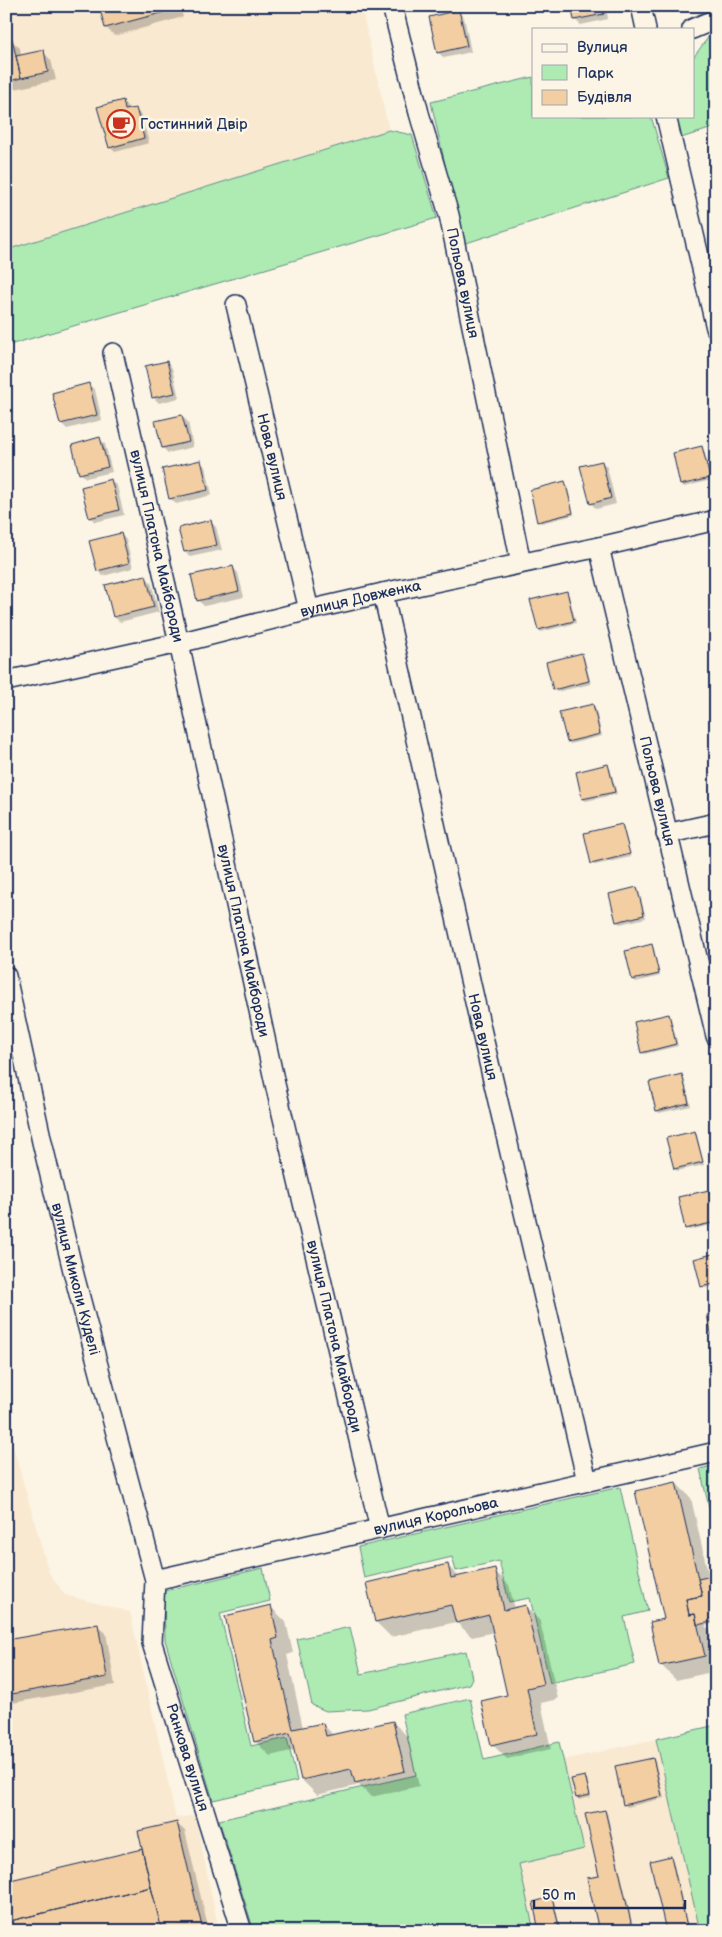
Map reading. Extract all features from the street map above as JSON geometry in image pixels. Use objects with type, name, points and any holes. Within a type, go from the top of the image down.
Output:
[{"type":"street","name":"Польова вулиця","points":[[392,6],[416,103],[449,215],[521,563]]},
{"type":"street","points":[[641,6],[646,28]]},
{"type":"street","points":[[694,28],[716,19]]},
{"type":"street","points":[[666,118],[716,328]]},
{"type":"street","name":"Нова вулиця","points":[[236,305],[309,610]]},
{"type":"street","name":"вулиця Платона Майбороди","points":[[113,353],[179,643],[275,1084],[380,1528]]},
{"type":"street","name":"вулиця Довженка","points":[[6,681],[179,643],[383,593],[599,548],[716,520]]},
{"type":"street","name":"Польова вулиця","points":[[599,548],[666,834],[716,1036]]},
{"type":"street","name":"Нова вулиця","points":[[383,593],[482,1033],[587,1481]]},
{"type":"street","points":[[666,834],[716,824]]},
{"type":"street","name":"вулиця Миколи Куделі","points":[[6,976],[42,1142],[74,1275],[155,1580]]},
{"type":"street","name":"вулиця Корольова","points":[[155,1580],[716,1452]]},
{"type":"street","name":"Ранкова вулиця","points":[[155,1580],[152,1643],[242,1931]]},
{"type":"shaded area","points":[[6,6],[361,6],[389,130],[6,250]]},
{"type":"shaded area","points":[[6,1421],[49,1573],[65,1595],[130,1612],[176,1818],[195,1815],[219,1931],[6,1931]]},
{"type":"shaded area","points":[[656,1739],[700,1931],[534,1931],[519,1864],[584,1849],[563,1760]]},
{"type":"green space","points":[[716,29],[716,127],[681,138],[676,118],[694,118],[694,57]]},
{"type":"green space","points":[[532,77],[532,118],[652,118],[669,178],[463,244],[431,102]]},
{"type":"green space","points":[[389,130],[412,135],[437,218],[6,346],[6,250]]},
{"type":"green space","points":[[716,1465],[716,1519],[712,1520],[700,1469]]},
{"type":"green space","points":[[620,1487],[648,1611],[624,1617],[635,1664],[550,1683],[530,1598],[509,1602],[499,1561],[456,1571],[452,1557],[364,1578],[358,1547]]},
{"type":"green space","points":[[263,1568],[270,1601],[220,1613],[251,1746],[287,1738],[297,1781],[213,1800],[165,1640],[164,1591]]},
{"type":"green space","points":[[350,1627],[361,1674],[466,1651],[472,1678],[469,1684],[368,1709],[326,1711],[312,1705],[297,1639]]},
{"type":"green space","points":[[470,1698],[484,1760],[559,1742],[584,1849],[519,1864],[534,1931],[254,1931],[219,1820],[416,1775],[402,1714]]},
{"type":"green space","points":[[716,1725],[716,1928],[700,1931],[656,1739]]},
{"type":"building","points":[[99,6],[175,6],[176,9],[105,28]]},
{"type":"building","points":[[571,6],[602,6],[604,14],[574,20]]},
{"type":"building","points":[[459,10],[467,46],[437,53],[429,17]]},
{"type":"building","points":[[12,39],[21,78],[6,82],[6,40]]},
{"type":"building","points":[[44,50],[48,72],[21,78],[16,56]]},
{"type":"building","name":"Гостинний Двір","points":[[123,100],[125,110],[136,108],[144,138],[109,148],[97,107]]},
{"type":"building","points":[[167,361],[175,393],[152,398],[145,366]]},
{"type":"building","points":[[89,383],[97,415],[60,424],[52,393]]},
{"type":"building","points":[[182,415],[189,442],[162,448],[155,421]]},
{"type":"building","points":[[100,437],[108,467],[79,474],[72,445]]},
{"type":"building","points":[[702,446],[710,478],[680,485],[673,453]]},
{"type":"building","points":[[201,460],[208,490],[169,499],[162,469]]},
{"type":"building","points":[[602,461],[611,498],[590,504],[580,466]]},
{"type":"building","points":[[111,479],[119,510],[89,518],[81,487]]},
{"type":"building","points":[[565,481],[573,513],[537,522],[530,490]]},
{"type":"building","points":[[211,520],[217,545],[184,552],[178,528]]},
{"type":"building","points":[[121,533],[129,563],[97,571],[89,541]]},
{"type":"building","points":[[233,566],[239,591],[197,601],[191,575]]},
{"type":"building","points":[[146,575],[154,607],[113,617],[105,585]]},
{"type":"building","points":[[567,591],[574,621],[538,630],[530,600]]},
{"type":"building","points":[[582,653],[589,681],[553,690],[546,662]]},
{"type":"building","points":[[593,704],[600,734],[567,742],[559,712]]},
{"type":"building","points":[[608,764],[615,792],[582,799],[576,772]]},
{"type":"building","points":[[622,824],[630,854],[591,864],[584,833]]},
{"type":"building","points":[[637,887],[644,915],[616,922],[609,894]]},
{"type":"building","points":[[652,944],[659,974],[632,980],[625,951]]},
{"type":"building","points":[[669,1014],[676,1044],[641,1053],[634,1022]]},
{"type":"building","points":[[682,1074],[689,1103],[656,1111],[649,1082]]},
{"type":"building","points":[[695,1131],[703,1162],[674,1169],[666,1138]]},
{"type":"building","points":[[709,1190],[716,1222],[685,1229],[678,1197]]},
{"type":"building","points":[[716,1253],[716,1283],[701,1287],[694,1259]]},
{"type":"building","points":[[716,1312],[716,1346],[714,1346],[707,1315]]},
{"type":"building","points":[[676,1482],[702,1596],[686,1599],[689,1615],[695,1614],[705,1656],[659,1666],[650,1622],[664,1619],[635,1491]]},
{"type":"building","points":[[448,1564],[451,1578],[495,1568],[504,1610],[526,1605],[544,1684],[527,1688],[537,1734],[491,1745],[481,1701],[507,1695],[489,1615],[456,1623],[451,1605],[375,1622],[366,1583]]},
{"type":"building","points":[[716,1575],[716,1621],[697,1625],[695,1614],[689,1615],[686,1599],[702,1596],[698,1579]]},
{"type":"building","points":[[271,1605],[278,1638],[272,1640],[293,1729],[323,1723],[326,1736],[393,1721],[405,1771],[355,1783],[351,1769],[301,1780],[290,1733],[254,1742],[225,1616]]},
{"type":"building","points":[[98,1624],[107,1677],[6,1695],[6,1640]]},
{"type":"building","points":[[653,1758],[662,1796],[623,1805],[615,1766]]},
{"type":"building","points":[[585,1776],[590,1795],[576,1798],[571,1779]]},
{"type":"building","points":[[605,1810],[633,1931],[599,1931],[587,1878],[599,1876],[585,1814]]},
{"type":"building","points":[[177,1822],[203,1931],[162,1931],[151,1887],[138,1831]]},
{"type":"building","points":[[142,1849],[151,1887],[6,1922],[6,1881]]},
{"type":"building","points":[[671,1856],[688,1931],[666,1931],[650,1861]]},
{"type":"building","points":[[151,1887],[162,1931],[6,1931],[6,1922]]},
{"type":"building","points":[[552,1897],[560,1931],[539,1931],[533,1902]]},
{"type":"place","name":"Гостинний Двір","points":[[121,124]]}]
